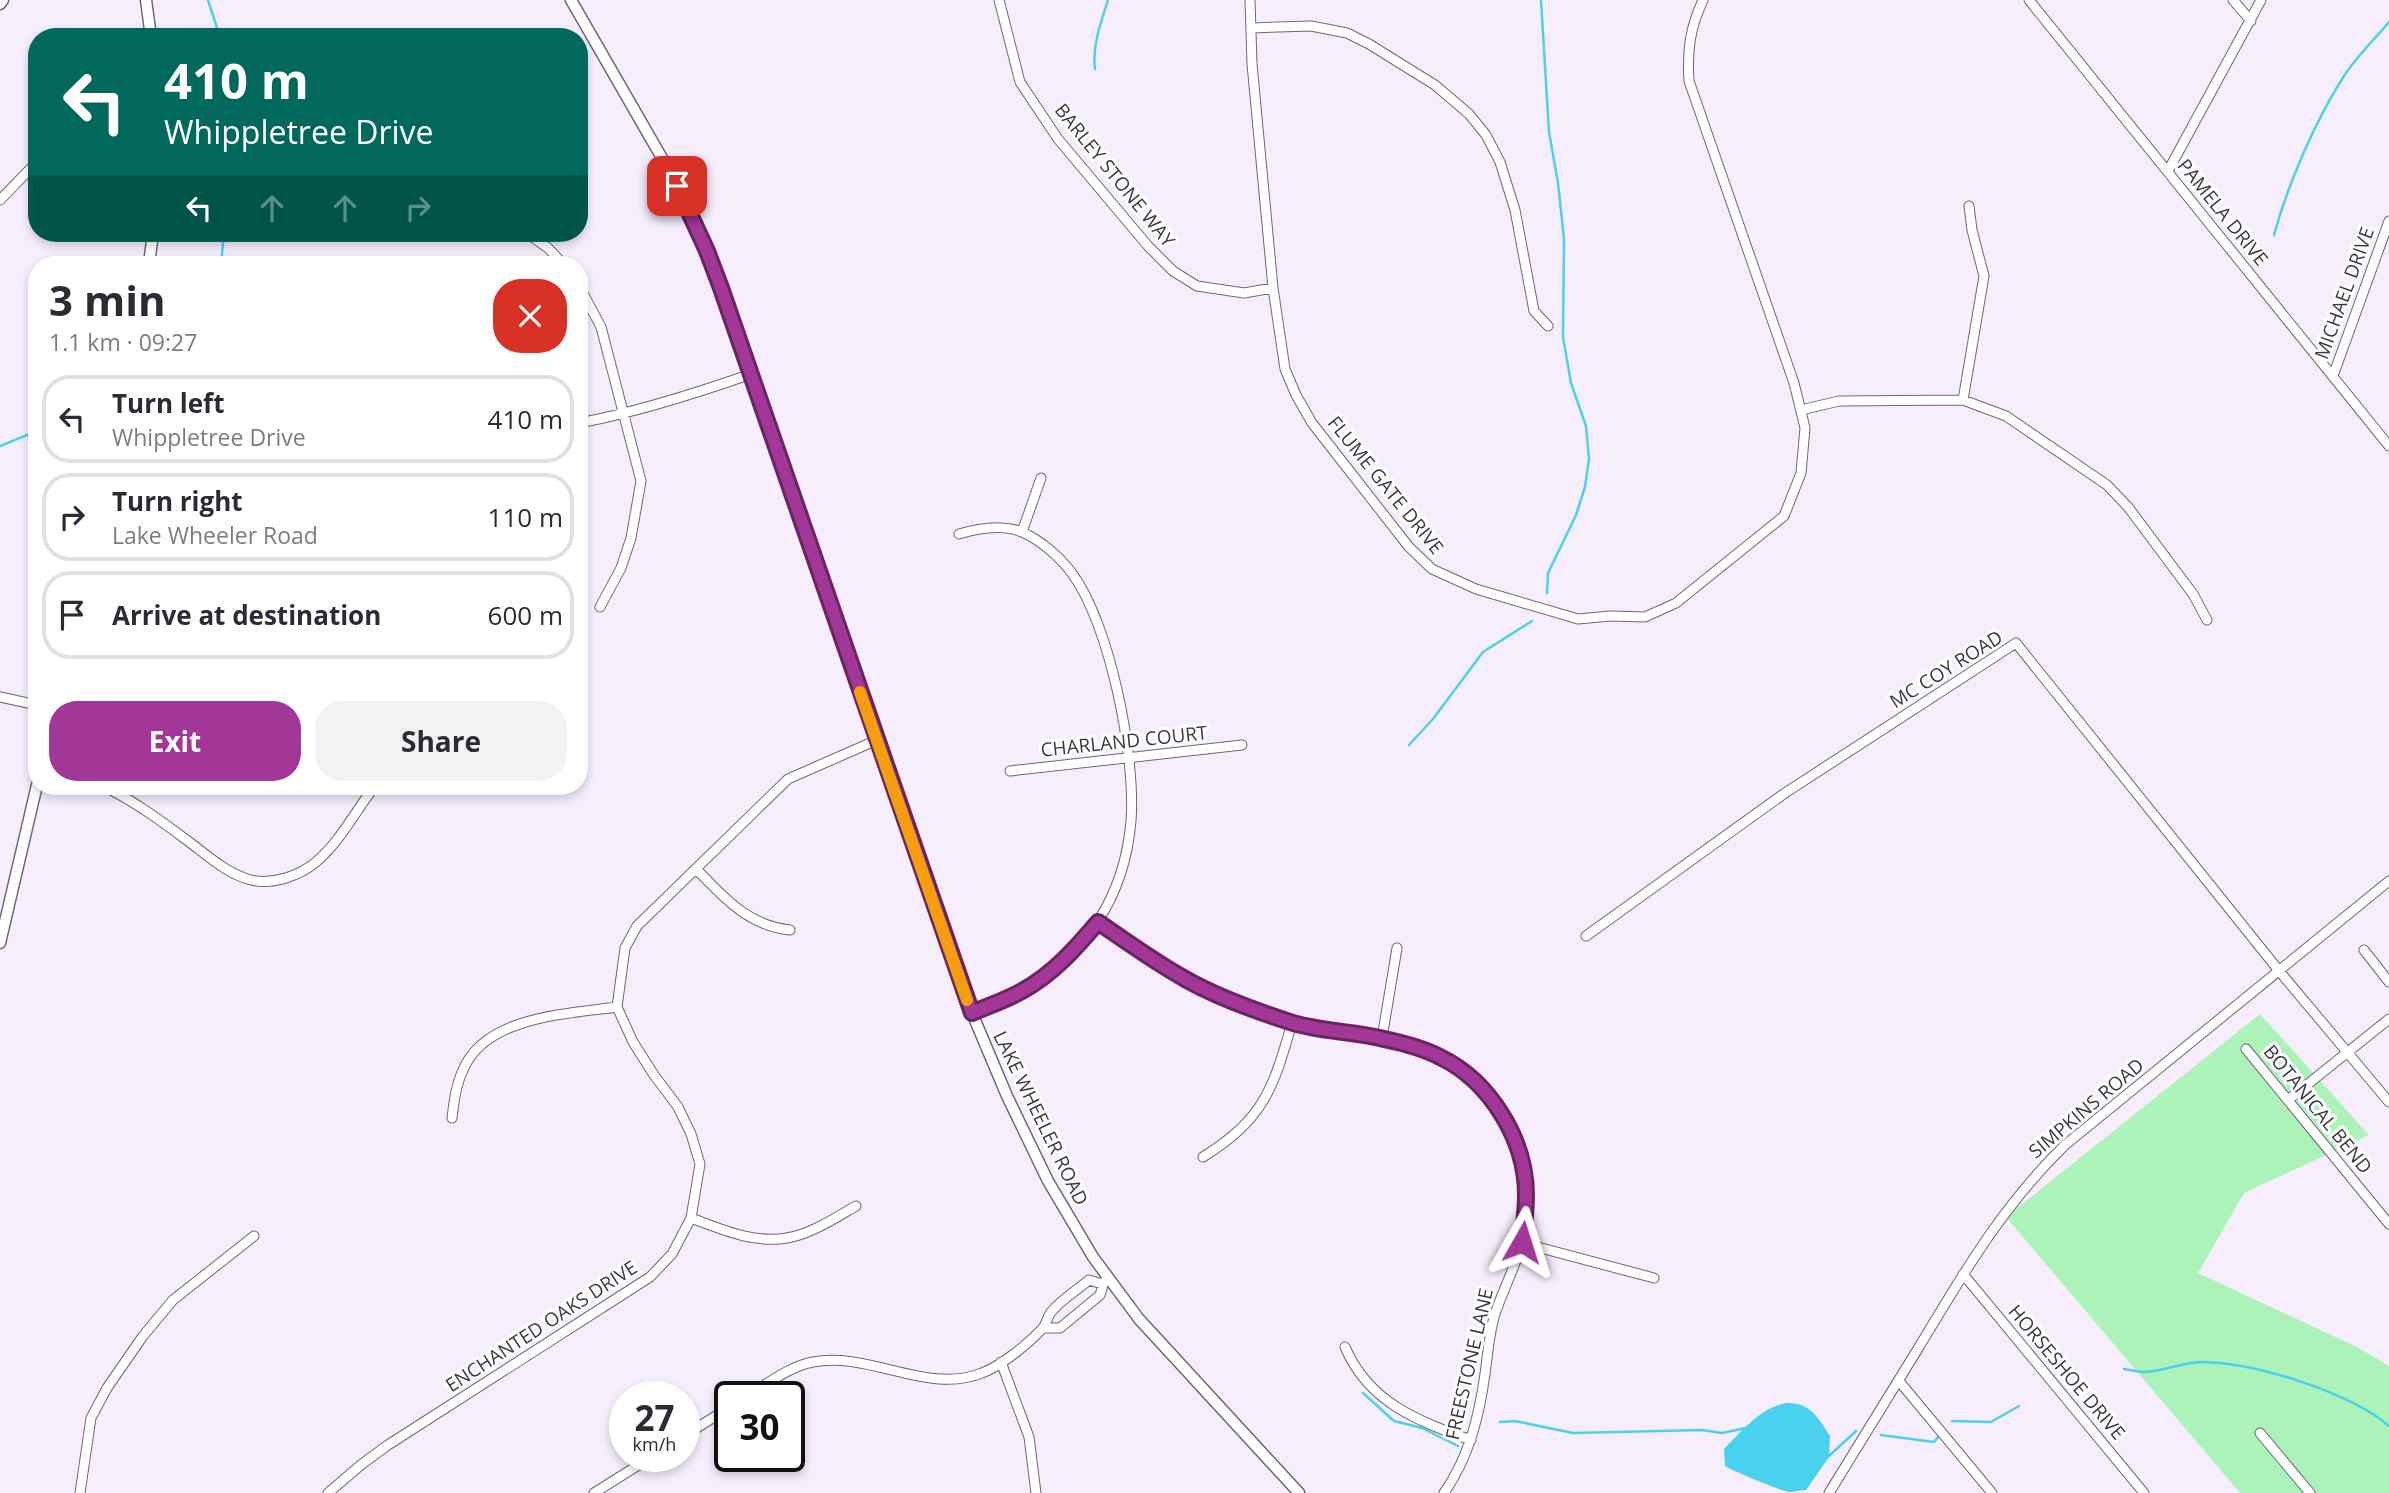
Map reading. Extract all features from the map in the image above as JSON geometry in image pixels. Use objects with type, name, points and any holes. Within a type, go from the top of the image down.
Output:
[{"type":"street","points":[[0,5],[4,0]]},
{"type":"street","points":[[146,0],[149,28]]},
{"type":"street","name":"BARLEY STONE WAY","points":[[999,0],[1020,82],[1058,139],[1148,246],[1173,271],[1197,286],[1244,293],[1273,288]]},
{"type":"street","name":"FLUME GATE DRIVE","points":[[1250,0],[1252,64],[1273,288],[1285,369],[1296,395],[1312,423],[1409,547],[1432,569],[1476,589],[1578,619],[1645,617],[1676,603],[1784,516],[1801,473],[1805,428],[1794,383],[1689,81],[1687,52],[1694,19],[1703,0]]},
{"type":"street","name":"PAMELA DRIVE","points":[[2029,0],[2389,446]]},
{"type":"street","points":[[2233,0],[2251,21]]},
{"type":"street","points":[[2168,172],[2261,0]]},
{"type":"street","name":"LAKE WHEELER ROAD","points":[[572,1],[588,28]]},
{"type":"street","points":[[1251,28],[1311,26],[1348,33],[1435,85],[1469,114],[1486,135],[1500,162],[1515,210],[1534,311],[1548,326]]},
{"type":"street","name":"LAKE WHEELER ROAD","points":[[588,28],[636,111],[691,215],[721,288],[972,1013],[1007,1096],[1048,1181],[1105,1282],[1299,1493]]},
{"type":"street","points":[[0,200],[28,171]]},
{"type":"street","points":[[1964,400],[1984,276],[1969,206]]},
{"type":"street","name":"MICHAEL DRIVE","points":[[2333,376],[2389,221]]},
{"type":"street","points":[[540,242],[556,256]]},
{"type":"street","points":[[588,303],[601,327],[641,481],[628,548],[621,568],[600,607]]},
{"type":"street","points":[[588,421],[624,415],[751,374]]},
{"type":"street","points":[[1801,410],[1839,401],[1964,400],[2006,416],[2107,485],[2129,508],[2193,594],[2207,620]]},
{"type":"street","points":[[1022,532],[1041,478]]},
{"type":"street","points":[[959,534],[980,528],[1006,528],[1022,532],[1057,556],[1071,572],[1083,591],[1107,653],[1130,758],[1129,841],[1114,891],[1098,922],[1072,953],[1046,975],[1021,991],[972,1013]]},
{"type":"street","name":"MC COY ROAD","points":[[1586,936],[1785,793],[2016,643],[2280,972]]},
{"type":"street","points":[[0,697],[28,703]]},
{"type":"street","points":[[452,1118],[455,1091],[464,1067],[481,1046],[505,1028],[532,1020],[617,1007],[625,948],[637,926],[788,779],[877,740]]},
{"type":"street","name":"CHARLAND COURT","points":[[1010,771],[1242,745]]},
{"type":"street","points":[[0,943],[35,795]]},
{"type":"street","points":[[122,795],[221,865],[240,876],[263,881],[296,874],[316,862],[368,795]]},
{"type":"street","points":[[697,870],[736,910],[772,928],[790,930]]},
{"type":"street","name":"SIMPKINS ROAD","points":[[1829,1493],[1963,1274],[2010,1205],[2036,1173],[2066,1144],[2389,881]]},
{"type":"street","name":"FREESTONE LANE","points":[[1098,922],[1187,981],[1292,1023],[1382,1038],[1441,1057],[1478,1084],[1498,1111],[1515,1141],[1525,1176],[1522,1242],[1494,1315],[1479,1409],[1471,1440],[1462,1464],[1444,1493]]},
{"type":"street","points":[[1382,1038],[1397,948]]},
{"type":"street","points":[[2364,950],[2389,982]]},
{"type":"street","points":[[2280,972],[2389,1102]]},
{"type":"street","name":"ENCHANTED OAKS DRIVE","points":[[328,1493],[388,1446],[650,1277],[672,1254],[691,1218],[700,1164],[691,1134],[678,1107],[632,1042],[617,1007]]},
{"type":"street","points":[[2288,1100],[2389,1018]]},
{"type":"street","points":[[1203,1157],[1239,1131],[1255,1114],[1271,1090],[1292,1023]]},
{"type":"street","name":"BOTANICAL BEND","points":[[2246,1049],[2389,1224]]},
{"type":"street","points":[[691,1218],[749,1237],[787,1238],[820,1226],[856,1206]]},
{"type":"street","points":[[80,1493],[90,1418],[107,1388],[143,1336],[173,1300],[254,1236]]},
{"type":"street","points":[[1522,1242],[1654,1278]]},
{"type":"street","name":"HORSESHOE DRIVE","points":[[1963,1274],[2144,1493]]},
{"type":"street","points":[[774,1381],[801,1366],[835,1361],[867,1364],[934,1379],[963,1378],[982,1373],[1001,1362],[1044,1328],[1049,1312],[1088,1280],[1105,1282],[1100,1295],[1060,1328],[1044,1328]]},
{"type":"street","points":[[1345,1347],[1353,1364],[1389,1403],[1420,1422],[1471,1440]]},
{"type":"street","points":[[1001,1362],[1029,1437],[1037,1493]]},
{"type":"street","points":[[1899,1381],[1993,1493]]},
{"type":"street","points":[[2260,1433],[2310,1493]]},
{"type":"street","points":[[594,1493],[627,1472]]},
{"type":"green space","points":[[2260,1014],[2369,1135],[2244,1193],[2198,1273],[2357,1347],[2389,1366],[2389,1493],[2240,1493],[2006,1217]]},
{"type":"water","points":[[1786,1403],[1807,1408],[1830,1436],[1829,1457],[1806,1490],[1784,1491],[1725,1466],[1724,1449],[1760,1415]]},
{"type":"waterway","points":[[208,0],[217,28]]},
{"type":"waterway","points":[[1095,69],[1096,43],[1108,0]]},
{"type":"waterway","points":[[1541,0],[1549,132],[1564,239],[1563,337],[1571,383],[1586,426],[1589,459],[1585,487],[1576,515],[1548,573],[1547,593]]},
{"type":"waterway","points":[[2274,235],[2295,174],[2333,94],[2349,69],[2389,22]]},
{"type":"waterway","points":[[222,256],[223,242]]},
{"type":"waterway","points":[[0,446],[28,435]]},
{"type":"waterway","points":[[1409,745],[1433,719],[1483,652],[1532,621]]},
{"type":"waterway","points":[[2124,1369],[2145,1372],[2203,1362],[2249,1368],[2327,1391],[2351,1402],[2389,1426]]},
{"type":"waterway","points":[[1363,1393],[1394,1421],[1422,1428],[1458,1446]]},
{"type":"waterway","points":[[1952,1421],[1991,1422],[2019,1406]]},
{"type":"waterway","points":[[1500,1422],[1515,1421],[1573,1433],[1702,1430],[1722,1433],[1746,1428]]},
{"type":"waterway","points":[[1829,1456],[1856,1431]]},
{"type":"waterway","points":[[1881,1435],[1934,1442],[1938,1437]]},
{"type":"slow traffic","points":[[860,692],[967,1000]]},
{"type":"route","points":[[677,186],[721,288],[972,1013],[1021,991],[1046,975],[1072,953],[1098,922],[1187,981],[1215,993],[1292,1023],[1382,1038],[1441,1057],[1478,1084],[1504,1119],[1515,1141],[1525,1176],[1522,1242]]}]
